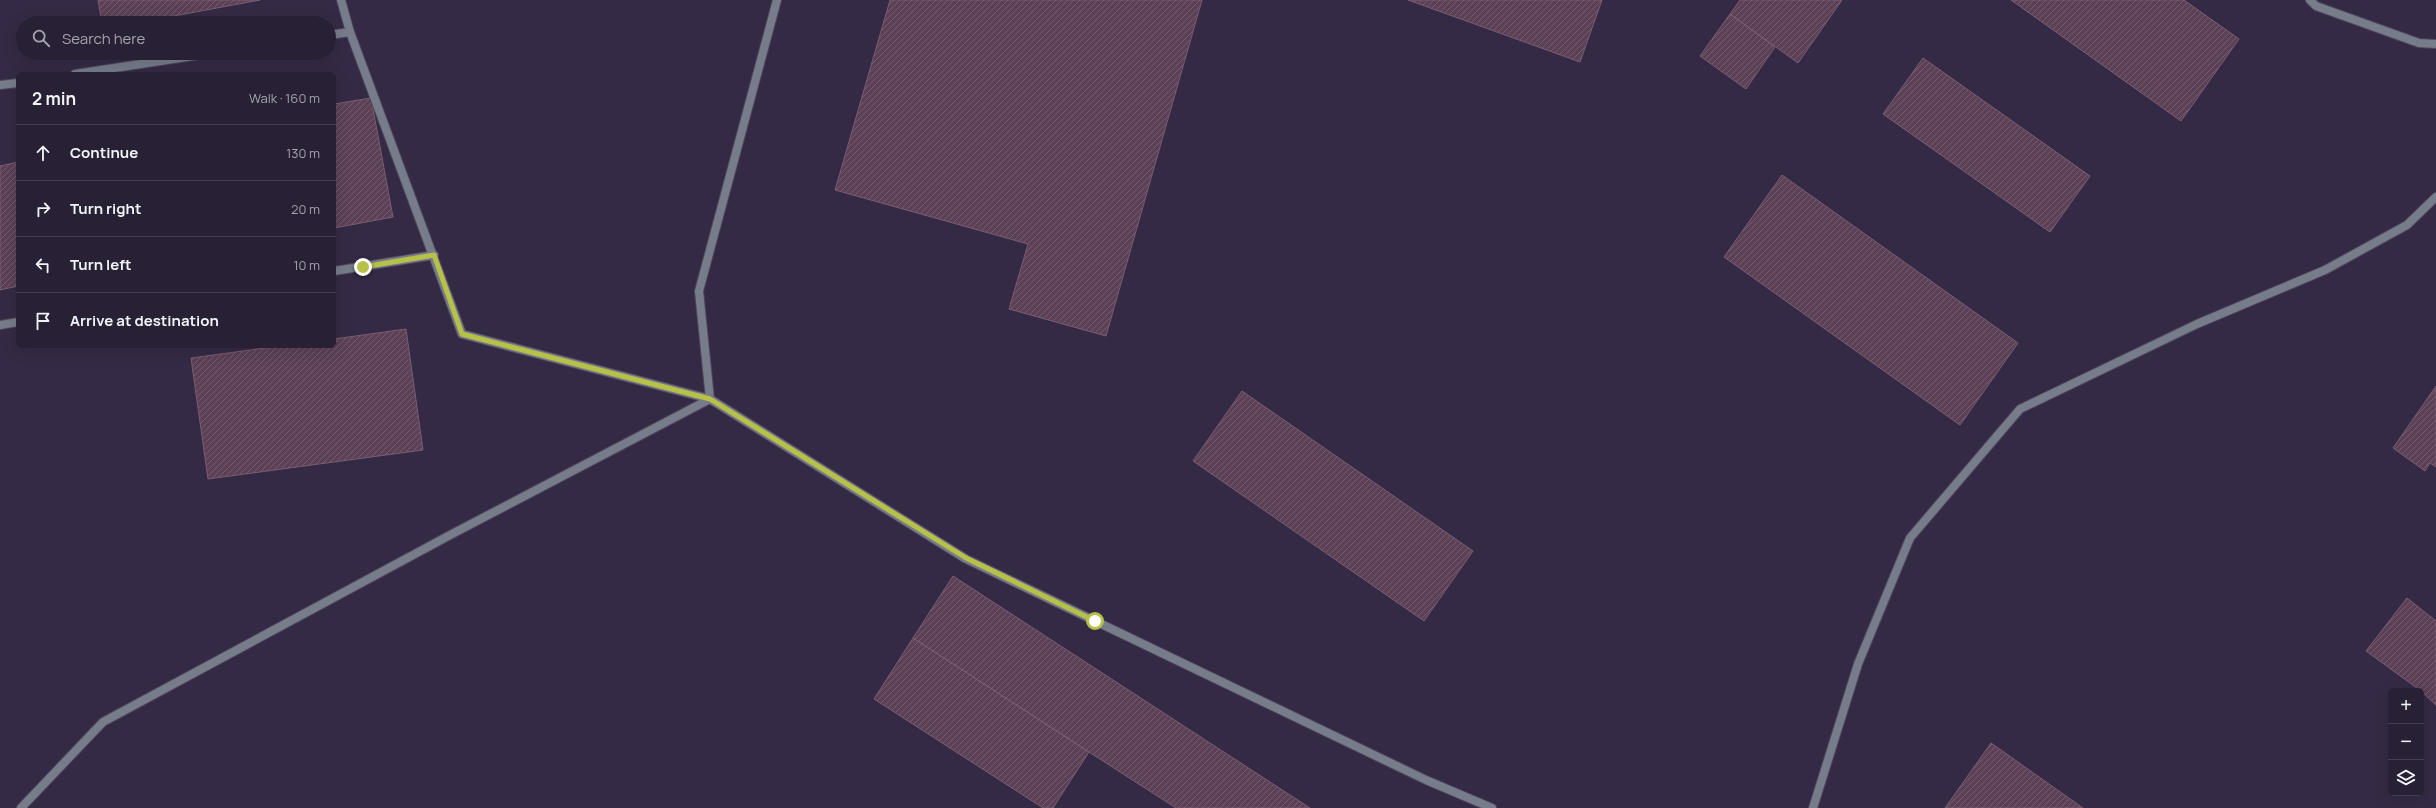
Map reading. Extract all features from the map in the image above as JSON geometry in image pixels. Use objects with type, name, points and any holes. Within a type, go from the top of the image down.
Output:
[{"type":"lane","points":[[341,0],[350,32],[434,255],[462,334],[710,399],[966,558],[1426,780],[1492,808]]},
{"type":"lane","points":[[710,399],[699,291],[777,0]]},
{"type":"lane","points":[[2310,0],[2316,6],[2419,43],[2436,44]]},
{"type":"lane","points":[[336,34],[350,32]]},
{"type":"lane","points":[[88,72],[167,60]]},
{"type":"lane","points":[[0,86],[16,83]]},
{"type":"lane","points":[[1813,808],[1858,664],[1910,538],[2020,409],[2197,324],[2325,270],[2407,225],[2436,197]]},
{"type":"lane","points":[[336,271],[434,255]]},
{"type":"lane","points":[[0,325],[16,322]]},
{"type":"lane","points":[[21,808],[103,722],[452,534],[710,399]]},
{"type":"building","points":[[98,0],[260,0],[174,16],[101,16]]},
{"type":"building","points":[[890,0],[1202,0],[1106,336],[1009,309],[1028,244],[835,190]]},
{"type":"building","points":[[1408,0],[1602,0],[1580,62]]},
{"type":"building","points":[[1740,0],[1842,0],[1798,63],[1730,14]]},
{"type":"building","points":[[2011,0],[2184,0],[2239,39],[2181,121]]},
{"type":"building","points":[[1730,14],[1775,47],[1746,89],[1700,56]]},
{"type":"building","points":[[1923,58],[2090,176],[2050,232],[1883,114]]},
{"type":"building","points":[[371,98],[393,217],[336,228],[336,104]]},
{"type":"building","points":[[16,162],[16,286],[0,290],[0,166]]},
{"type":"building","points":[[1782,175],[2018,343],[1960,425],[1724,257]]},
{"type":"building","points":[[406,329],[423,450],[208,479],[191,358],[265,348],[336,348],[336,339]]},
{"type":"building","points":[[2436,386],[2436,467],[2430,463],[2425,471],[2393,448]]},
{"type":"building","points":[[1242,391],[1473,551],[1424,621],[1193,461]]},
{"type":"building","points":[[953,576],[1310,808],[1176,808],[913,638]]},
{"type":"building","points":[[2407,598],[2436,621],[2436,705],[2424,694],[2424,688],[2417,688],[2366,651]]},
{"type":"building","points":[[913,638],[1089,752],[1053,808],[1043,808],[874,699]]},
{"type":"building","points":[[1991,743],[2083,808],[1945,808]]},
{"type":"route","points":[[363,267],[434,255],[462,334],[710,399],[966,558],[1095,621]]}]
